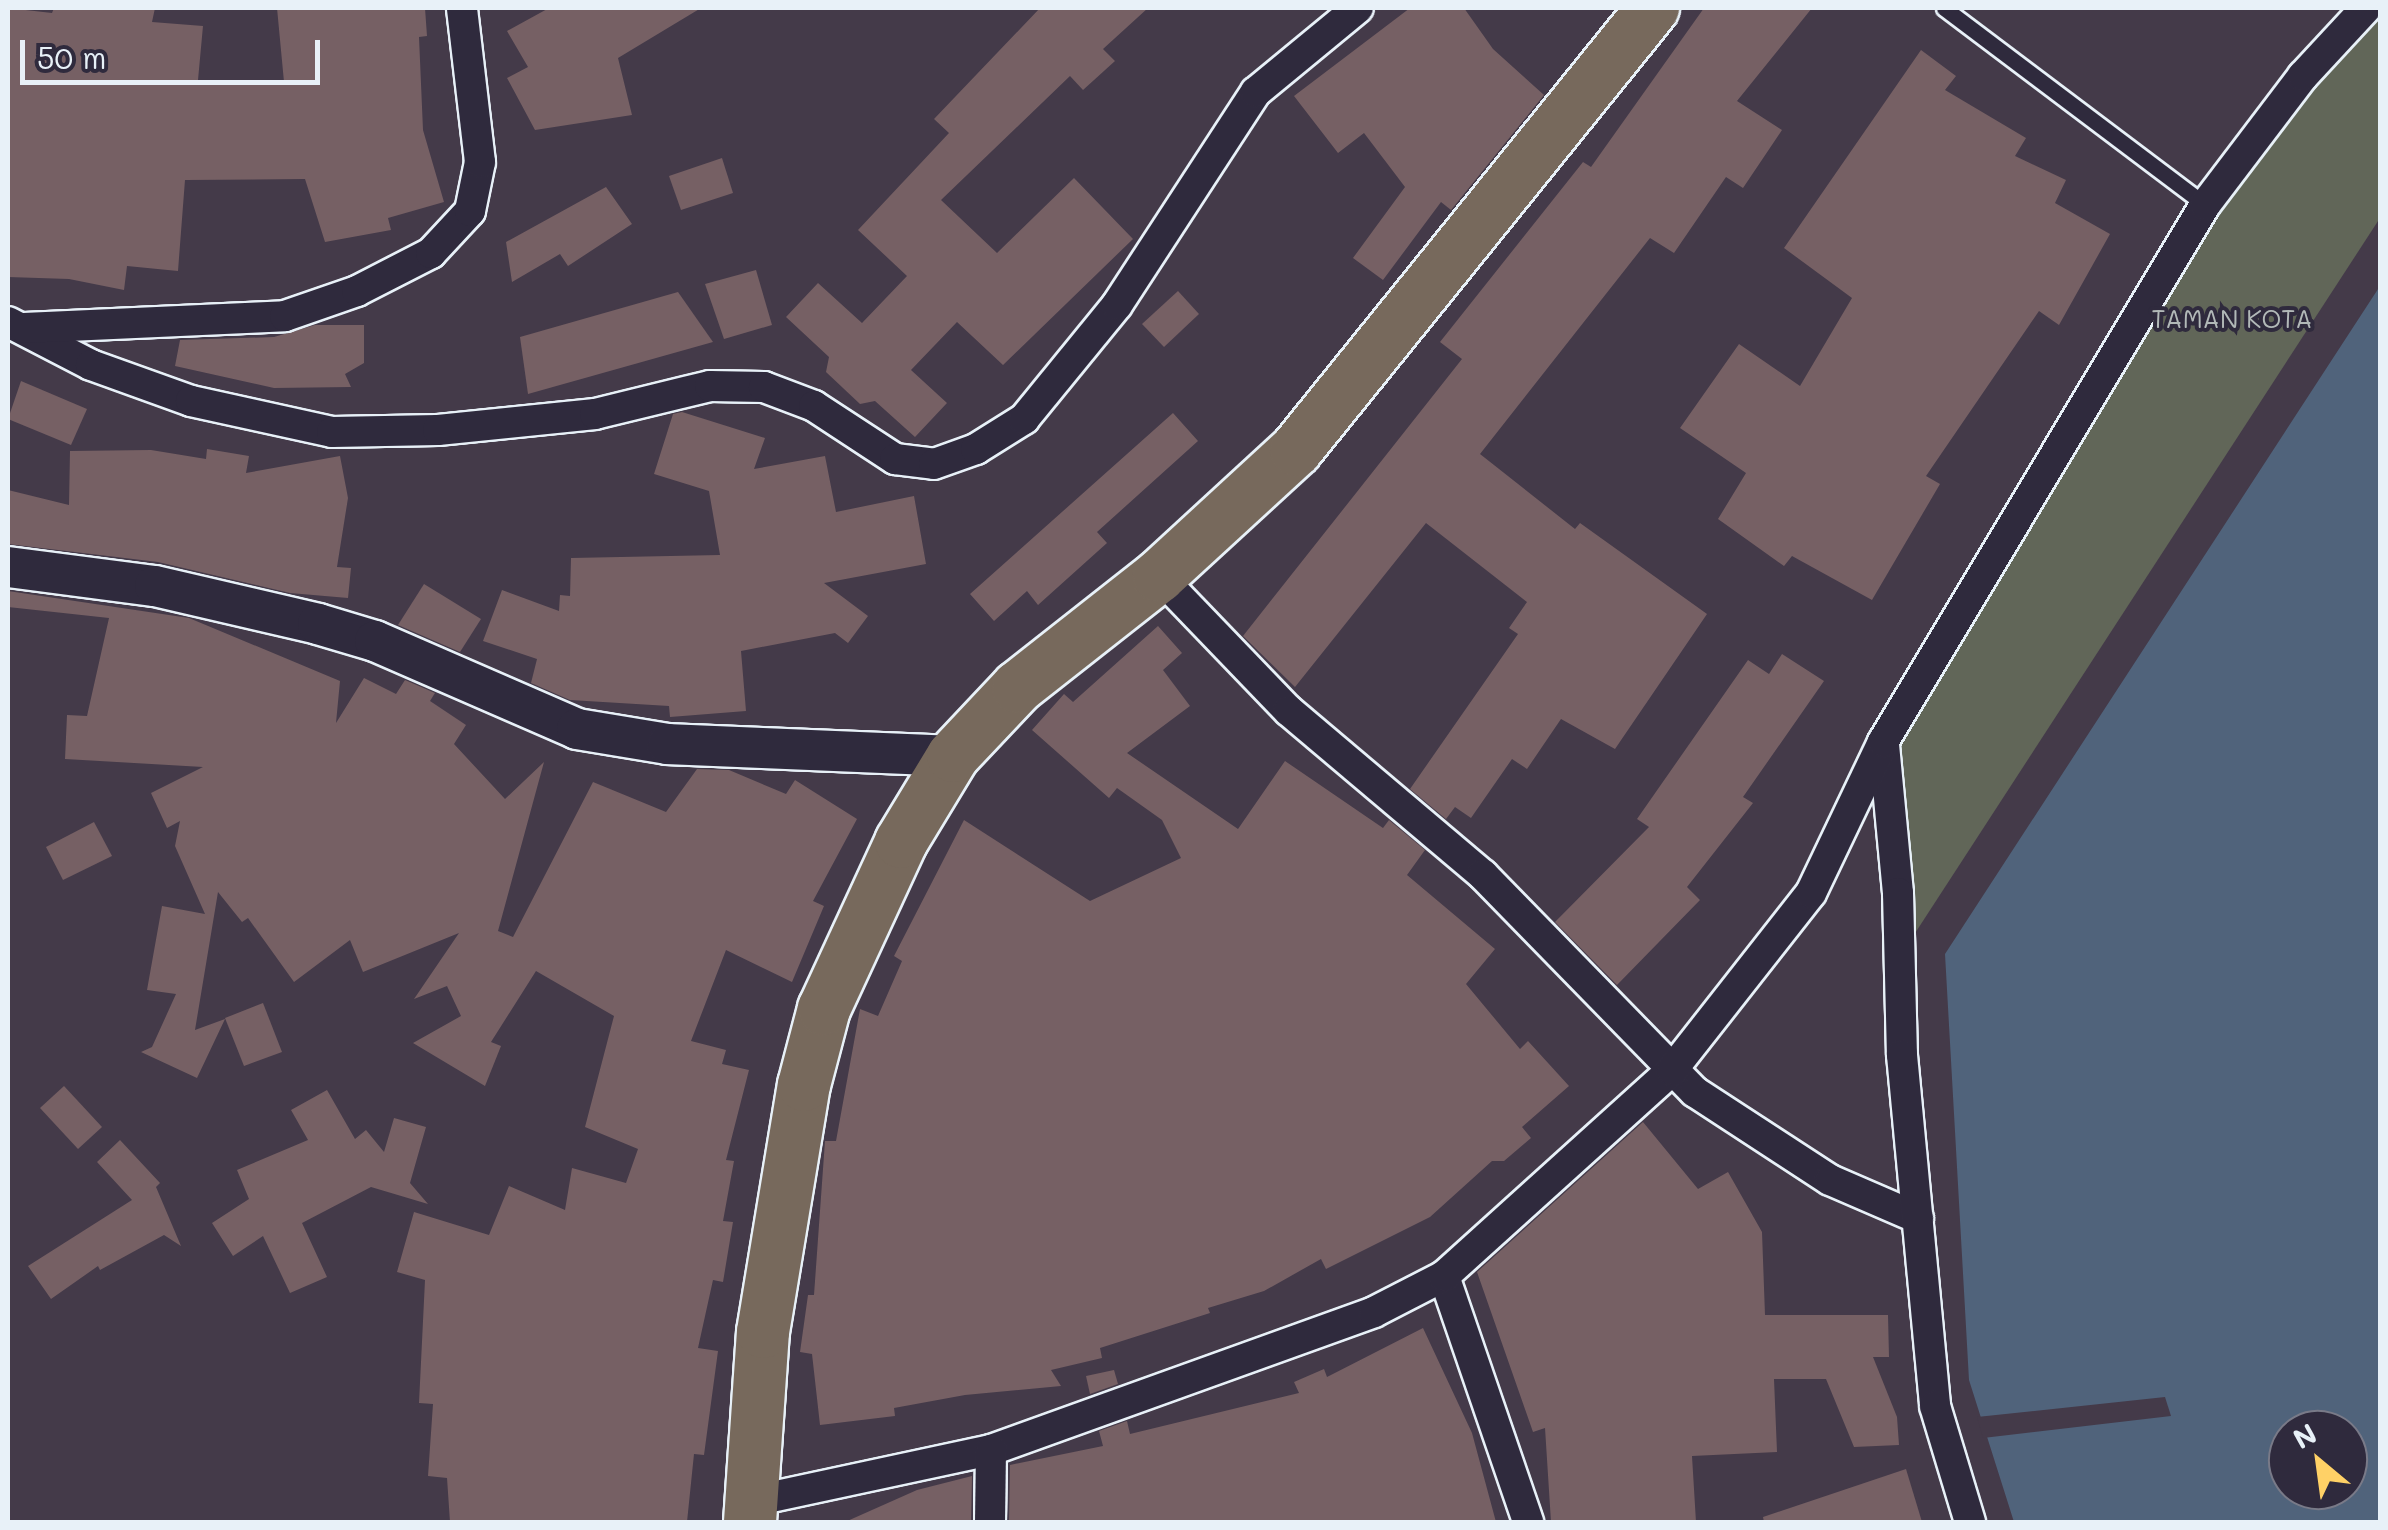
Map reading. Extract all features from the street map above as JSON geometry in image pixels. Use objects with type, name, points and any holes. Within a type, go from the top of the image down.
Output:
[{"type":"highway","points":[[752,1512],[763,1332],[788,1166],[824,1009],[900,842],[954,756],[1031,675],[1159,576],[1296,450],[1653,8]]},
{"type":"street","points":[[16,325],[285,316],[357,290],[432,253],[470,211],[480,162],[462,8]]},
{"type":"street","points":[[16,325],[91,364],[191,401],[332,432],[438,430],[595,414],[710,386],[764,387],[814,406],[896,459],[934,464],[976,449],[1024,418],[1117,305],[1256,92],[1358,8]]},
{"type":"street","points":[[752,1512],[990,1450],[1296,1342],[1444,1276],[1672,1070],[1811,892],[1883,742],[2205,206],[2303,76],[2366,8]]},
{"type":"street","points":[[8,568],[154,586],[318,624],[376,642],[577,730],[668,744],[954,756]]},
{"type":"street","points":[[1159,576],[1289,711],[1483,875],[1672,1070],[1735,1122],[1830,1180],[1918,1218]]},
{"type":"street","points":[[1883,742],[1935,1406],[1970,1522]]},
{"type":"street","points":[[1444,1276],[1528,1522]]},
{"type":"street","points":[[990,1450],[990,1522]]},
{"type":"lane","points":[[1944,8],[2205,206]]},
{"type":"green space","name":"TAMAN KOTA","points":[[2380,15],[2380,218],[1908,944],[1891,742],[2241,176],[2351,36]]},
{"type":"water","points":[[2380,286],[2380,1522],[2014,1522],[1969,1380],[1945,954]]},
{"type":"pier","points":[[2165,1397],[2171,1416],[1983,1438],[1977,1417]]},
{"type":"building","points":[[8,8],[52,13],[54,8],[155,8],[152,22],[203,26],[198,80],[284,82],[277,8],[425,8],[427,36],[419,37],[423,130],[444,202],[388,218],[391,230],[325,242],[305,179],[185,180],[178,271],[127,266],[124,290],[69,279],[8,277]]},
{"type":"building","points":[[549,8],[701,8],[618,58],[632,115],[535,130],[507,78],[528,67],[507,31]]},
{"type":"building","points":[[1040,8],[1148,8],[1103,49],[1115,61],[1083,90],[1070,76],[941,200],[997,253],[1074,178],[1133,239],[1003,365],[957,322],[911,370],[947,403],[915,437],[875,401],[860,404],[826,372],[829,357],[786,317],[818,283],[862,323],[907,276],[858,230],[949,133],[934,119]]},
{"type":"building","points":[[1410,8],[1464,8],[1493,49],[1544,95],[1451,210],[1441,202],[1383,280],[1353,258],[1405,187],[1364,133],[1338,153],[1294,96]]},
{"type":"building","points":[[1704,8],[1812,8],[1737,101],[1782,130],[1743,188],[1726,177],[1674,253],[1650,238],[1480,454],[1575,529],[1580,523],[1707,614],[1615,749],[1561,719],[1527,769],[1512,759],[1471,818],[1455,807],[1446,819],[1410,789],[1518,634],[1509,628],[1527,602],[1426,523],[1295,687],[1243,636],[1462,359],[1440,342],[1583,162],[1591,167]]},
{"type":"building","points":[[1921,50],[1956,76],[1945,90],[2026,138],[2015,156],[2066,180],[2055,203],[2110,234],[2059,325],[2039,311],[1926,476],[1940,484],[1872,600],[1792,556],[1784,566],[1718,519],[1746,473],[1680,428],[1739,344],[1800,386],[1852,298],[1784,248]]},
{"type":"building","points":[[722,158],[733,193],[681,210],[669,176]]},
{"type":"building","points":[[606,187],[632,224],[568,266],[560,254],[512,282],[506,242]]},
{"type":"building","points":[[756,270],[772,325],[724,339],[705,284]]},
{"type":"building","points":[[1178,291],[1199,314],[1164,347],[1142,324]]},
{"type":"building","points":[[678,292],[713,342],[528,394],[520,337]]},
{"type":"building","points":[[315,325],[364,325],[364,363],[345,374],[351,387],[274,388],[175,366],[180,340],[274,337]]},
{"type":"building","points":[[21,381],[87,409],[71,445],[8,419]]},
{"type":"building","points":[[682,412],[765,438],[754,469],[825,456],[836,512],[914,496],[926,564],[824,583],[868,616],[848,643],[835,633],[741,651],[746,711],[670,717],[669,706],[570,700],[531,683],[537,659],[483,641],[502,590],[559,611],[560,595],[570,596],[571,558],[720,555],[709,491],[654,474],[673,414]]},
{"type":"building","points":[[1173,413],[1198,441],[1097,532],[1107,543],[1038,605],[1027,591],[994,621],[970,594]]},
{"type":"building","points":[[207,449],[249,456],[246,473],[340,456],[348,498],[337,567],[351,568],[348,598],[290,593],[158,562],[8,544],[8,490],[69,505],[70,451],[151,450],[206,459]]},
{"type":"building","points":[[424,584],[481,619],[460,652],[398,625]]},
{"type":"building","points":[[8,591],[189,618],[340,681],[336,723],[364,678],[396,694],[405,680],[435,693],[430,701],[466,725],[454,744],[505,799],[544,762],[498,931],[513,937],[593,782],[666,812],[697,769],[729,770],[786,794],[795,780],[857,819],[813,901],[824,906],[792,982],[726,950],[691,1041],[726,1050],[722,1064],[749,1070],[726,1160],[734,1161],[723,1221],[733,1222],[723,1282],[713,1280],[698,1348],[718,1351],[704,1455],[694,1454],[687,1522],[450,1522],[447,1478],[428,1476],[433,1404],[419,1403],[425,1280],[397,1272],[414,1212],[489,1235],[509,1186],[565,1210],[572,1168],[626,1183],[638,1149],[585,1127],[614,1016],[536,971],[491,1042],[501,1046],[485,1086],[413,1043],[461,1016],[447,986],[414,999],[459,933],[363,972],[350,940],[294,982],[248,918],[242,922],[218,892],[195,1030],[225,1019],[197,1078],[141,1052],[152,1047],[176,994],[147,990],[162,906],[205,914],[175,846],[180,821],[167,828],[151,793],[203,767],[65,759],[67,715],[87,716],[109,618],[8,607]]},
{"type":"building","points":[[1158,626],[1182,653],[1163,670],[1190,706],[1127,753],[1238,829],[1285,761],[1383,828],[1389,820],[1425,850],[1407,875],[1495,949],[1466,984],[1520,1049],[1528,1041],[1569,1086],[1522,1127],[1531,1138],[1504,1161],[1492,1161],[1430,1217],[1326,1269],[1321,1259],[1264,1291],[1208,1308],[1210,1313],[1100,1348],[1102,1358],[1051,1370],[1061,1386],[965,1395],[894,1408],[895,1416],[820,1425],[812,1354],[800,1352],[808,1295],[814,1295],[825,1141],[836,1141],[860,1009],[878,1016],[902,961],[894,956],[964,820],[1090,901],[1181,858],[1162,820],[1117,788],[1109,798],[1032,730],[1064,694],[1073,702]]},
{"type":"building","points":[[1782,654],[1824,681],[1743,797],[1753,803],[1687,887],[1700,900],[1617,985],[1555,922],[1649,827],[1637,819],[1748,660],[1769,674]]},
{"type":"building","points":[[94,822],[112,856],[63,880],[46,847]]},
{"type":"building","points":[[263,1003],[282,1052],[244,1066],[225,1018]]},
{"type":"building","points":[[64,1086],[102,1127],[78,1149],[40,1108]]},
{"type":"building","points":[[327,1090],[355,1139],[366,1130],[384,1152],[394,1118],[426,1127],[410,1183],[428,1204],[371,1187],[302,1223],[327,1277],[290,1293],[263,1236],[233,1256],[212,1223],[249,1199],[237,1170],[308,1140],[291,1110]]},
{"type":"building","points":[[1643,1122],[1698,1189],[1728,1172],[1762,1232],[1765,1315],[1888,1315],[1889,1357],[1873,1357],[1897,1417],[1899,1445],[1854,1447],[1826,1379],[1774,1379],[1777,1452],[1692,1456],[1696,1522],[1551,1522],[1545,1428],[1533,1432],[1477,1272]]},
{"type":"building","points":[[120,1140],[160,1183],[156,1187],[181,1246],[164,1235],[100,1270],[98,1266],[51,1299],[28,1266],[132,1200],[97,1162]]},
{"type":"building","points":[[1423,1328],[1472,1433],[1496,1522],[1009,1522],[1010,1465],[1103,1446],[1099,1431],[1127,1421],[1130,1434],[1299,1393],[1294,1382],[1324,1369],[1327,1377]]},
{"type":"building","points":[[1114,1370],[1118,1384],[1090,1394],[1086,1376]]},
{"type":"building","points":[[1906,1469],[1922,1522],[1764,1522],[1763,1517]]},
{"type":"building","points":[[972,1476],[971,1522],[845,1522],[917,1490]]}]
